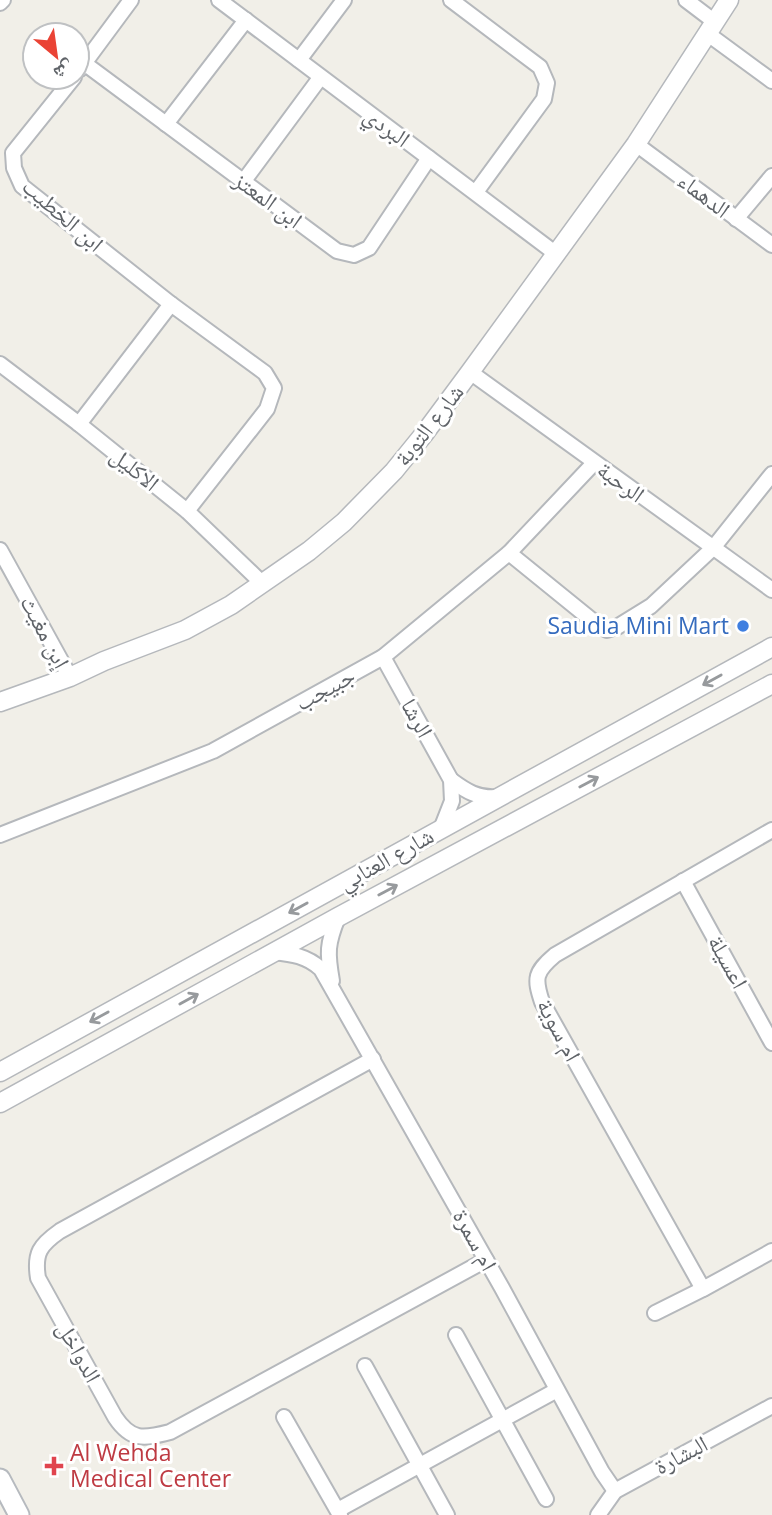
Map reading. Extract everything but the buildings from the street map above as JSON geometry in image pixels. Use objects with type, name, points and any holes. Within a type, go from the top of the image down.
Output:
[{"type":"main road","points":[[0,1479],[19,1515]]},
{"type":"street","points":[[91,54],[131,0]]},
{"type":"street","name":"البردي","points":[[219,0],[555,253]]},
{"type":"street","points":[[299,60],[344,0]]},
{"type":"street","points":[[451,0],[540,66],[547,83],[544,99],[475,192]]},
{"type":"street","points":[[686,0],[711,28],[772,81]]},
{"type":"street","name":"شارع التوبة","points":[[0,702],[185,630],[231,605],[309,551],[363,504],[394,471],[470,372],[636,144],[729,0]]},
{"type":"street","points":[[166,124],[246,20]]},
{"type":"street","name":"ابن المعتز","points":[[91,75],[166,124],[337,251],[354,255],[369,248],[429,158]]},
{"type":"street","points":[[243,182],[320,78]]},
{"type":"street","name":"ابن الخطيب","points":[[63,91],[13,153],[14,169],[22,186],[171,304],[265,373],[274,388],[267,409],[187,511]]},
{"type":"street","name":"الدهماء","points":[[636,144],[772,245]]},
{"type":"street","points":[[736,219],[772,176]]},
{"type":"street","points":[[79,424],[171,304]]},
{"type":"street","name":"الاكليل","points":[[0,364],[187,511],[262,583]]},
{"type":"street","name":"الرحبة","points":[[470,372],[772,590]]},
{"type":"street","name":"جبيجب","points":[[1,832],[213,751],[383,657],[509,553],[594,463]]},
{"type":"street","points":[[509,553],[599,626],[607,629],[617,627],[651,606],[713,548],[772,474]]},
{"type":"street","name":"إبن مغيث","points":[[0,550],[70,677]]},
{"type":"street","name":"شارع العنابي","points":[[0,1072],[8,1064],[771,646]]},
{"type":"street","name":"الرشا","points":[[383,657],[451,780]]},
{"type":"street","name":"شارع العنابي","points":[[0,1103],[338,917],[772,684]]},
{"type":"street","points":[[451,780],[470,793],[498,797]]},
{"type":"street","points":[[441,829],[452,801],[451,780]]},
{"type":"street","name":"ام سوية","points":[[703,1289],[542,1002],[537,975],[544,964],[555,955],[772,830]]},
{"type":"street","name":"اعسيلة","points":[[683,881],[772,1043]]},
{"type":"street","name":"ام سمرة","points":[[334,990],[328,953],[338,917]]},
{"type":"street","name":"ام سمرة","points":[[274,952],[313,961],[321,969],[486,1260],[601,1472],[615,1490]]},
{"type":"street","name":"الدواخل","points":[[373,1059],[60,1231],[48,1239],[39,1250],[37,1278],[115,1417],[123,1429],[138,1438],[170,1432],[486,1260]]},
{"type":"street","points":[[655,1313],[772,1251]]},
{"type":"street","points":[[456,1335],[546,1499]]},
{"type":"street","points":[[365,1366],[447,1515]]},
{"type":"street","points":[[284,1417],[339,1512],[420,1464],[556,1390]]},
{"type":"street","name":"البشارة","points":[[598,1515],[615,1490],[772,1406]]},
{"type":"place","name":"Saudia Mini Mart","points":[[743,626]]},
{"type":"place","name":"Al Wehda Medical Center","points":[[54,1466]]}]
